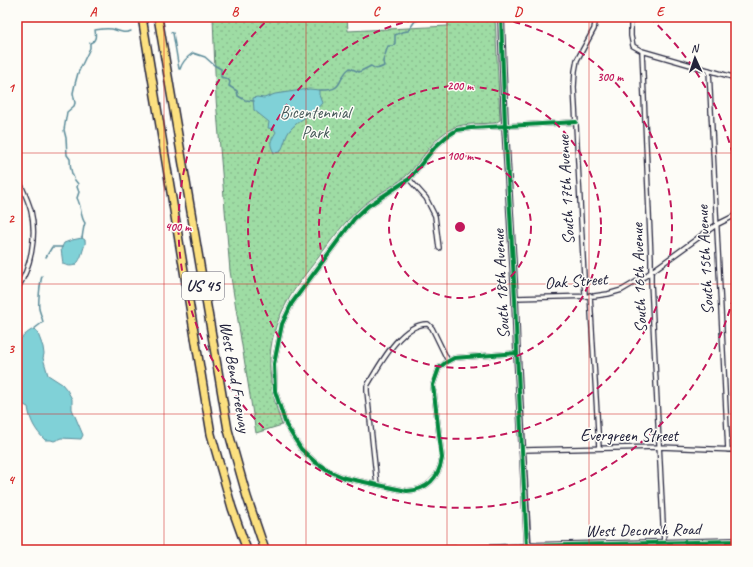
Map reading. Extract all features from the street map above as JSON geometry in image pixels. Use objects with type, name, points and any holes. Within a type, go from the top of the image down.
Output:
[{"type":"highway","name":"West Bend Freeway","points":[[142,17],[211,434],[232,508],[247,550]]},
{"type":"highway","name":"West Bend Freeway","points":[[158,17],[228,430],[247,497],[265,550]]},
{"type":"street","name":"South 18th Avenue","points":[[501,17],[505,126],[528,548]]},
{"type":"street","name":"South 17th Avenue","points":[[585,295],[574,87],[577,60],[587,45],[594,29],[596,17]]},
{"type":"street","points":[[631,17],[631,36],[633,46],[642,51],[736,78]]},
{"type":"street","name":"South 16th Avenue","points":[[642,51],[664,543]]},
{"type":"street","name":"South 15th Avenue","points":[[709,70],[728,450]]},
{"type":"street","points":[[517,353],[454,358],[439,368],[433,385],[442,458],[440,468],[436,475],[426,486],[416,490],[407,491],[345,478],[331,472],[315,462],[301,449],[286,425],[275,391],[274,364],[282,324],[292,303],[354,219],[368,206],[409,179],[423,164],[435,147],[457,130],[576,122]]},
{"type":"street","points":[[17,176],[31,210],[33,227],[30,254],[24,277],[17,289]]},
{"type":"street","points":[[409,179],[426,198],[435,216],[439,248]]},
{"type":"street","name":"Oak Street","points":[[515,298],[608,294],[622,290],[716,225],[736,215]]},
{"type":"street","points":[[590,295],[599,448]]},
{"type":"street","points":[[377,485],[367,386],[384,356],[405,333],[422,324],[428,324],[432,328],[448,361]]},
{"type":"street","name":"Evergreen Street","points":[[523,450],[660,447],[736,450]]},
{"type":"street","name":"West Decorah Road","points":[[407,550],[736,542]]},
{"type":"green space","name":"Bicentennial Park","points":[[213,17],[347,17],[348,31],[448,26],[448,17],[495,17],[500,120],[494,123],[459,126],[447,131],[440,136],[406,176],[364,204],[337,232],[297,285],[279,318],[271,348],[270,363],[273,394],[282,425],[256,433],[230,271],[216,99]]},
{"type":"water","points":[[309,89],[320,90],[323,103],[289,131],[280,152],[274,153],[271,147],[271,142],[276,132],[274,129],[268,128],[269,122],[254,110],[253,98],[264,98],[275,94]]},
{"type":"water","points":[[82,238],[85,240],[85,243],[79,261],[71,266],[63,264],[61,249],[64,243]]},
{"type":"water","points":[[34,329],[37,331],[43,347],[43,358],[48,375],[62,384],[72,399],[72,409],[83,435],[81,439],[61,438],[54,441],[45,440],[38,433],[30,417],[28,407],[21,401],[22,397],[19,396],[17,391],[17,346],[19,341],[24,336]]},
{"type":"waterway","points":[[320,90],[328,90],[337,86],[350,68],[359,72],[371,66],[377,69],[384,66],[383,61],[388,46],[393,46],[395,43],[395,35],[408,31],[415,21],[435,17]]},
{"type":"waterway","points":[[82,238],[85,223],[82,218],[80,205],[77,198],[79,192],[77,187],[78,184],[73,176],[70,159],[67,155],[64,130],[67,112],[74,106],[75,103],[73,93],[78,73],[90,48],[90,43],[95,38],[95,30],[112,29],[124,32],[131,31]]},
{"type":"waterway","points":[[171,32],[173,33],[179,69],[185,60],[193,53],[205,57],[221,69],[221,77],[228,79],[230,82],[229,86],[237,91],[238,96],[245,100],[254,101]]},
{"type":"waterway","points":[[46,257],[52,247],[62,247]]},
{"type":"waterway","points":[[34,329],[43,322],[39,309],[39,292],[42,276]]},
{"type":"cycle path","points":[[501,17],[505,126],[527,546],[736,541]]},
{"type":"cycle path","points":[[517,353],[454,358],[439,368],[433,385],[442,458],[438,471],[431,482],[414,490],[407,491],[345,478],[331,472],[315,462],[301,449],[286,425],[275,391],[274,364],[282,324],[292,303],[354,219],[368,206],[409,179],[435,147],[457,130],[576,122]]}]
